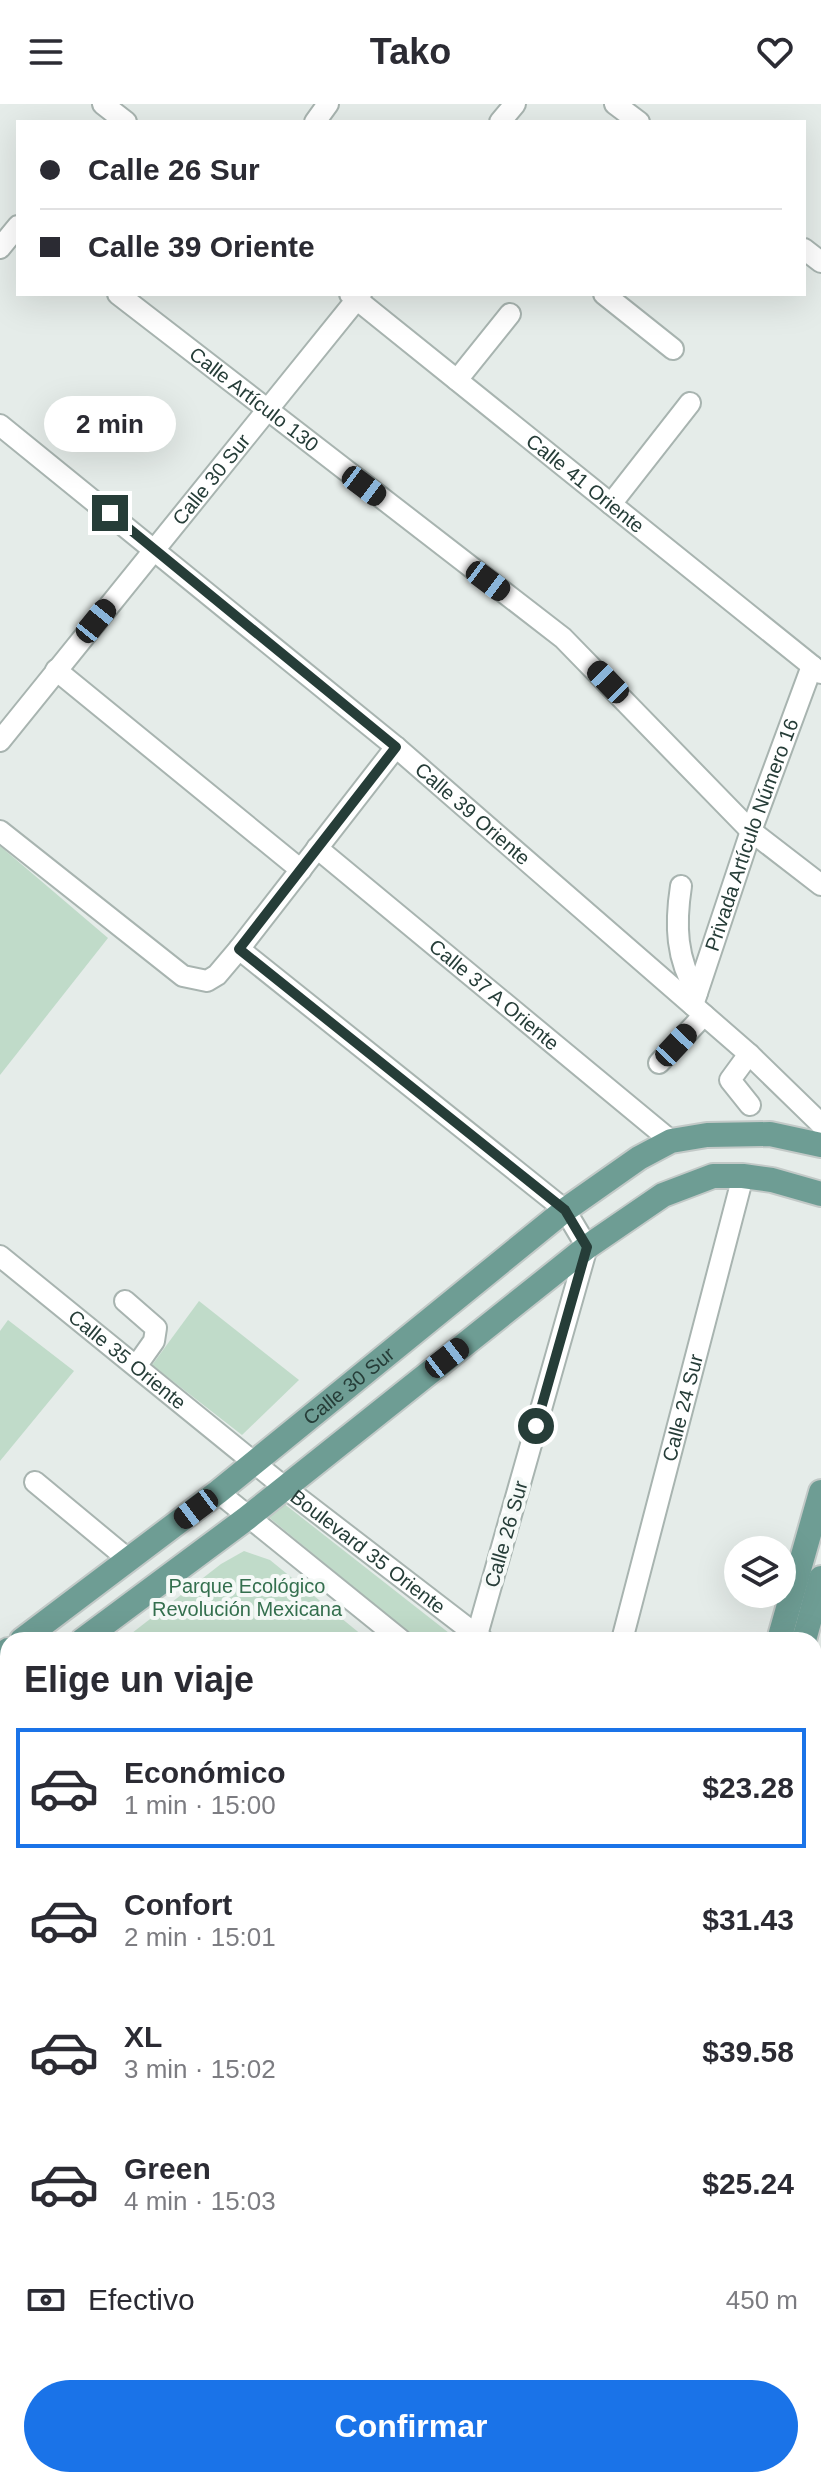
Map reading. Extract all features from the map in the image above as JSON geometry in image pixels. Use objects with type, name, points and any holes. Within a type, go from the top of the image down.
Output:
[{"type":"main road","name":"Calle 30 Sur","points":[[33,1632],[218,1492],[565,1210],[639,1158],[671,1141],[742,1133],[770,1134],[821,1145]]},
{"type":"main road","name":"Calle 30 Sur","points":[[94,1632],[247,1518],[587,1247],[663,1195],[713,1176],[743,1176],[786,1183],[821,1194]]},
{"type":"main road","points":[[781,1632],[821,1492]]},
{"type":"main road","points":[[806,1632],[821,1581]]},
{"type":"street","points":[[502,120],[515,104]]},
{"type":"street","points":[[615,104],[636,120]]},
{"type":"street","points":[[103,109],[122,120]]},
{"type":"street","points":[[0,248],[16,228]]},
{"type":"street","name":"Calle Artículo 130","points":[[121,296],[563,638],[751,831],[821,885]]},
{"type":"street","name":"Calle 30 Sur","points":[[0,741],[356,296]]},
{"type":"street","name":"Calle 41 Oriente","points":[[356,296],[816,669]]},
{"type":"street","points":[[607,296],[673,349]]},
{"type":"street","points":[[457,380],[510,314]]},
{"type":"street","points":[[611,504],[690,403]]},
{"type":"street","name":"Calle 39 Oriente","points":[[0,425],[396,747],[698,1004],[821,1124]]},
{"type":"street","name":"Privada Artículo Número 16","points":[[698,1004],[751,831],[816,669]]},
{"type":"street","points":[[56,670],[301,870]]},
{"type":"street","points":[[0,831],[183,976],[195,981],[207,981],[217,975],[239,949],[396,747]]},
{"type":"street","name":"Calle 37 A Oriente","points":[[317,848],[671,1141]]},
{"type":"street","points":[[659,1063],[698,1004],[679,952],[681,886]]},
{"type":"street","points":[[239,949],[565,1210],[587,1247]]},
{"type":"street","points":[[749,1054],[730,1080],[750,1105]]},
{"type":"street","name":"Calle 24 Sur","points":[[624,1632],[743,1176]]},
{"type":"street","name":"Calle 26 Sur","points":[[482,1632],[587,1247]]},
{"type":"street","name":"Calle 35 Oriente","points":[[0,1256],[255,1462]]},
{"type":"street","points":[[125,1301],[156,1328],[154,1341],[137,1365]]},
{"type":"street","name":"Boulevard 35 Oriente","points":[[255,1462],[472,1632]]},
{"type":"street","points":[[35,1482],[129,1560]]},
{"type":"street","points":[[218,1492],[391,1632]]},
{"type":"green space","points":[[0,846],[108,938],[0,1075]]},
{"type":"green space","points":[[199,1301],[299,1380],[242,1435],[152,1365]]},
{"type":"green space","points":[[8,1320],[74,1371],[0,1461],[0,1331]]},
{"type":"green space","points":[[278,1499],[448,1632],[408,1632],[266,1515]]},
{"type":"green space","name":"Parque Ecológico Revolución Mexicana","points":[[244,1551],[270,1560],[358,1632],[133,1632],[221,1564]]},
{"type":"route","points":[[110,513],[396,747],[239,949],[565,1210],[587,1247],[536,1426]]}]
